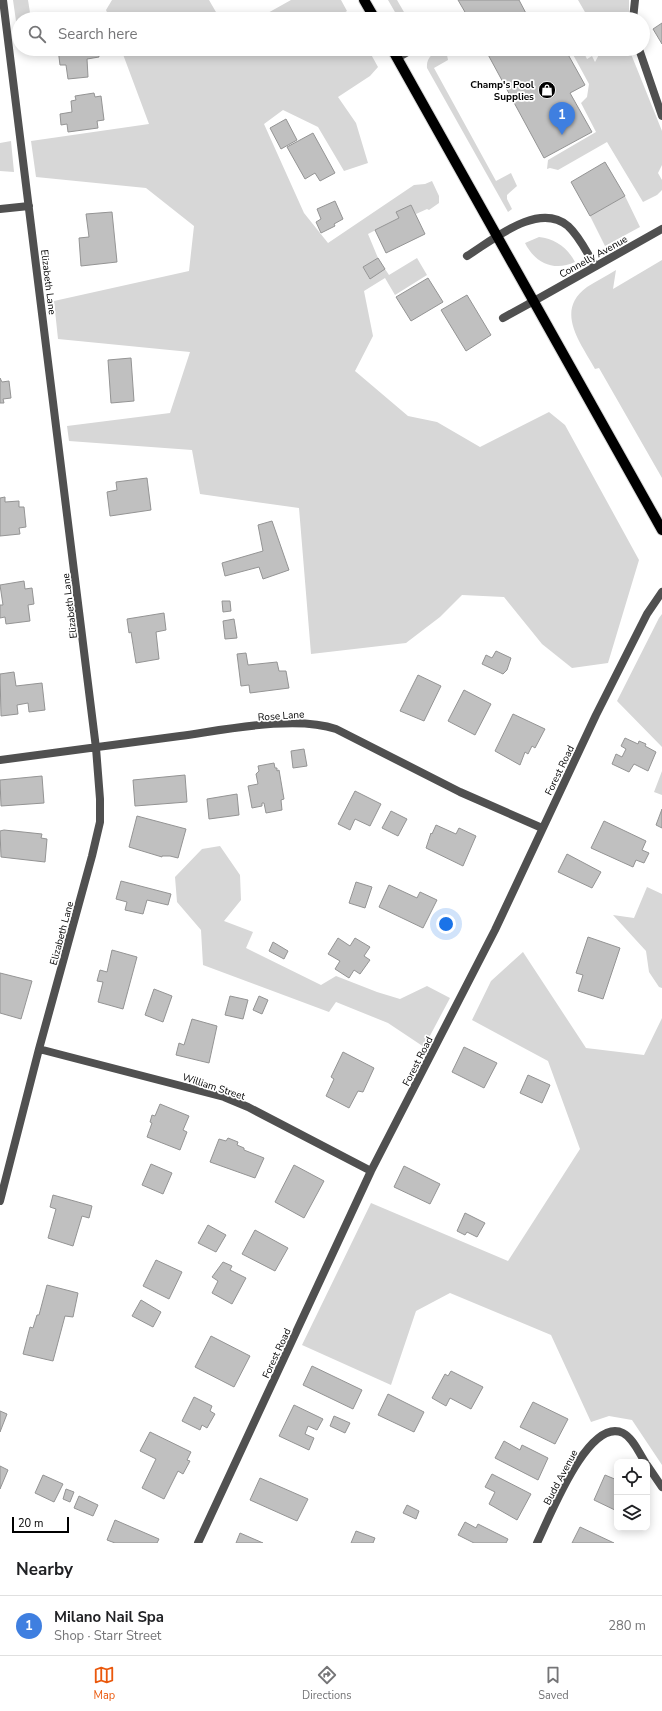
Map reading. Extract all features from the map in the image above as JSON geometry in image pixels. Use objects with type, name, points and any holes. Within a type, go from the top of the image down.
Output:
[{"type":"main road","points":[[364,0],[371,12]]},
{"type":"main road","points":[[397,56],[662,530]]},
{"type":"street","name":"Elizabeth Lane","points":[[0,1201],[100,822],[100,799],[96,748],[4,0]]},
{"type":"street","points":[[634,12],[635,0]]},
{"type":"street","points":[[641,56],[662,116]]},
{"type":"street","points":[[0,209],[29,206]]},
{"type":"street","points":[[467,256],[523,222],[534,218],[553,218],[562,221],[572,231],[595,266]]},
{"type":"street","name":"Connelly Avenue","points":[[503,318],[662,229]]},
{"type":"street","name":"Forest Road","points":[[198,1543],[371,1171],[495,930],[542,828],[647,614],[662,592]]},
{"type":"street","name":"Rose Lane","points":[[0,760],[290,723],[318,724],[336,729],[460,792],[542,828]]},
{"type":"street","name":"William Street","points":[[39,1050],[224,1097],[248,1107],[371,1171]]},
{"type":"street","name":"Budd Avenue","points":[[537,1543],[578,1461],[597,1437],[607,1432],[623,1433],[629,1438],[643,1459]]},
{"type":"street","points":[[650,1469],[662,1487]]},
{"type":"shaded area","points":[[13,0],[28,0],[30,12],[15,12]]},
{"type":"shaded area","points":[[112,0],[209,0],[216,12],[107,12],[106,10]]},
{"type":"shaded area","points":[[291,0],[341,0],[347,11],[346,12],[270,12]]},
{"type":"shaded area","points":[[388,0],[397,0],[404,12],[395,12]]},
{"type":"shaded area","points":[[578,0],[629,0],[629,12],[585,12]]},
{"type":"shaded area","points":[[124,56],[372,56],[378,67],[370,76],[338,97],[356,123],[368,163],[344,171],[318,127],[283,110],[264,124],[304,213],[328,243],[414,185],[425,184],[432,181],[439,196],[439,203],[429,210],[427,209],[416,214],[411,205],[397,212],[399,218],[368,234],[378,258],[363,267],[369,278],[385,269],[389,275],[417,258],[427,275],[395,295],[385,278],[364,291],[373,336],[355,371],[408,416],[437,422],[480,447],[549,412],[565,425],[639,560],[608,663],[572,668],[542,644],[504,597],[462,595],[440,617],[406,643],[311,654],[299,508],[200,494],[192,450],[69,441],[67,426],[170,413],[190,352],[58,339],[54,301],[189,271],[194,226],[146,188],[36,177],[31,141],[149,124]]},
{"type":"shaded area","points":[[431,56],[447,56],[448,60],[434,68],[496,181],[511,173],[517,186],[507,195],[507,199],[512,209],[508,212],[427,68],[429,58]]},
{"type":"shaded area","points":[[574,56],[586,56],[587,59],[592,56],[595,62],[598,56],[632,56],[662,131],[662,165],[658,173],[662,180],[662,190],[657,195],[643,202],[607,142],[558,170],[550,168],[547,169],[548,160],[596,132],[581,103],[587,97],[589,84]]},
{"type":"shaded area","points":[[11,141],[14,172],[0,171],[0,143]]},
{"type":"shaded area","points":[[625,196],[640,227],[605,246],[590,216]]},
{"type":"shaded area","points":[[539,237],[545,238],[560,245],[568,252],[575,262],[567,265],[553,266],[546,264],[534,256],[525,243]]},
{"type":"shaded area","points":[[662,260],[662,478],[599,368],[595,369],[583,349],[573,327],[571,317],[572,306],[577,296],[590,285],[616,270],[613,289]]},
{"type":"shaded area","points":[[662,614],[662,747],[617,701]]},
{"type":"shaded area","points":[[662,771],[662,795],[654,792]]},
{"type":"shaded area","points":[[220,846],[240,875],[241,900],[224,921],[253,932],[246,948],[321,985],[336,976],[400,999],[427,986],[450,998],[424,1047],[388,1023],[336,1002],[329,1012],[203,965],[201,930],[177,902],[175,877],[202,849]]},
{"type":"shaded area","points":[[647,887],[662,894],[662,988],[659,987],[649,972],[646,951],[613,915],[634,918]]},
{"type":"shaded area","points":[[523,952],[586,1048],[644,1055],[662,1018],[662,1465],[632,1420],[609,1416],[591,1422],[551,1335],[450,1293],[416,1311],[391,1385],[302,1345],[371,1203],[508,1261],[580,1149],[548,1061],[472,1020],[491,981]]},
{"type":"building","points":[[458,0],[519,0],[525,12],[465,12]]},
{"type":"building","points":[[662,23],[662,44],[653,29]]},
{"type":"building","points":[[59,56],[99,56],[87,59],[88,77],[68,79],[66,65],[60,65]]},
{"type":"building","points":[[489,56],[569,56],[585,85],[570,93],[592,132],[544,158]]},
{"type":"building","points":[[94,93],[95,97],[101,96],[104,120],[97,121],[98,128],[68,132],[67,124],[61,125],[60,114],[72,112],[71,101],[76,100],[75,96]]},
{"type":"building","points":[[286,119],[297,140],[281,149],[270,128]]},
{"type":"building","points":[[313,133],[335,173],[320,181],[315,173],[305,179],[287,147]]},
{"type":"building","points":[[605,162],[625,196],[590,216],[571,182]]},
{"type":"building","points":[[335,201],[343,219],[334,224],[335,226],[321,233],[316,222],[321,219],[317,209]]},
{"type":"building","points":[[411,205],[425,234],[386,253],[375,230],[399,218],[396,212]]},
{"type":"building","points":[[112,212],[117,262],[81,266],[79,238],[89,237],[86,214]]},
{"type":"building","points":[[378,258],[385,269],[370,279],[363,267]]},
{"type":"building","points":[[428,278],[443,302],[411,321],[396,297]]},
{"type":"building","points":[[467,295],[491,335],[466,351],[441,310]]},
{"type":"building","points":[[131,358],[134,401],[111,403],[108,360]]},
{"type":"building","points":[[0,378],[2,382],[9,381],[11,398],[3,399],[4,403],[0,403]]},
{"type":"building","points":[[147,478],[151,510],[110,516],[107,492],[117,490],[116,482]]},
{"type":"building","points":[[5,497],[5,502],[19,501],[19,507],[24,507],[26,527],[19,528],[20,534],[0,536],[0,498]]},
{"type":"building","points":[[272,521],[289,570],[263,579],[259,567],[225,576],[222,563],[263,551],[258,525]]},
{"type":"building","points":[[24,581],[25,589],[32,588],[34,604],[28,605],[30,621],[6,624],[5,617],[0,618],[0,605],[3,605],[0,585]]},
{"type":"building","points":[[222,601],[230,601],[231,611],[223,612]]},
{"type":"building","points":[[164,613],[166,630],[156,632],[159,659],[136,663],[131,632],[129,633],[127,619]]},
{"type":"building","points":[[234,619],[237,638],[225,639],[223,621]]},
{"type":"building","points":[[496,651],[511,658],[507,670],[503,674],[482,664],[486,655],[492,658]]},
{"type":"building","points":[[246,653],[248,665],[277,662],[279,671],[286,671],[289,688],[250,693],[249,685],[241,686],[237,654]]},
{"type":"building","points":[[14,672],[16,686],[42,683],[45,710],[29,712],[28,703],[17,705],[18,714],[1,716],[0,674]]},
{"type":"building","points":[[418,675],[441,686],[424,721],[400,711]]},
{"type":"building","points":[[464,690],[491,704],[475,735],[448,721]]},
{"type":"building","points":[[513,714],[545,729],[535,748],[532,746],[528,754],[525,752],[520,765],[495,751]]},
{"type":"building","points":[[625,738],[638,744],[639,741],[646,744],[645,746],[656,752],[648,771],[634,764],[629,772],[612,764],[616,754],[622,757],[626,749],[621,746]]},
{"type":"building","points":[[304,749],[307,766],[293,768],[291,751]]},
{"type":"building","points":[[274,763],[277,771],[279,770],[284,799],[281,800],[282,810],[266,813],[264,803],[262,803],[262,806],[252,808],[248,786],[258,784],[256,774],[259,771],[258,766]]},
{"type":"building","points":[[185,775],[187,802],[135,806],[133,780]]},
{"type":"building","points":[[42,776],[44,803],[1,806],[0,780]]},
{"type":"building","points":[[355,791],[381,804],[370,826],[355,819],[350,830],[338,824]]},
{"type":"building","points":[[237,794],[239,815],[209,819],[207,799]]},
{"type":"building","points":[[662,809],[662,828],[656,825]]},
{"type":"building","points":[[391,811],[407,819],[398,836],[382,828]]},
{"type":"building","points":[[137,816],[186,829],[178,858],[170,856],[162,857],[129,847]]},
{"type":"building","points":[[604,821],[646,841],[642,850],[649,853],[644,863],[636,860],[633,867],[591,848]]},
{"type":"building","points":[[436,825],[456,834],[459,828],[476,836],[463,866],[426,848],[431,833],[432,834]]},
{"type":"building","points":[[4,830],[42,834],[41,838],[47,839],[45,862],[1,857],[0,831]]},
{"type":"building","points":[[567,854],[601,872],[592,888],[558,872]]},
{"type":"building","points":[[121,881],[171,894],[168,905],[147,900],[143,914],[125,910],[127,902],[116,899]]},
{"type":"building","points":[[356,882],[372,887],[365,908],[349,903]]},
{"type":"building","points":[[389,885],[417,898],[420,892],[437,900],[423,928],[379,907]]},
{"type":"building","points":[[588,937],[620,948],[603,999],[578,991],[583,975],[576,973]]},
{"type":"building","points":[[338,938],[350,946],[355,938],[370,947],[364,956],[370,960],[360,974],[354,970],[349,978],[335,969],[340,961],[328,954]]},
{"type":"building","points":[[273,942],[288,951],[284,959],[269,951]]},
{"type":"building","points":[[112,950],[137,957],[123,1009],[98,1002],[103,982],[97,981],[100,970],[107,972]]},
{"type":"building","points":[[0,973],[32,981],[21,1019],[0,1013]]},
{"type":"building","points":[[154,989],[172,996],[163,1022],[145,1015]]},
{"type":"building","points":[[230,996],[248,1000],[243,1019],[225,1015]]},
{"type":"building","points":[[259,996],[268,1000],[262,1014],[253,1010]]},
{"type":"building","points":[[192,1019],[217,1026],[209,1063],[176,1055],[179,1043],[184,1045]]},
{"type":"building","points":[[464,1047],[497,1063],[484,1088],[452,1072]]},
{"type":"building","points":[[343,1052],[374,1068],[363,1092],[358,1091],[349,1108],[326,1096],[334,1079],[331,1077]]},
{"type":"building","points":[[528,1075],[550,1085],[542,1103],[520,1093]]},
{"type":"building","points":[[160,1104],[189,1116],[183,1130],[187,1132],[180,1150],[147,1137],[152,1123],[150,1122],[152,1115],[155,1116]]},
{"type":"building","points":[[228,1138],[238,1142],[237,1145],[244,1148],[244,1150],[264,1158],[255,1178],[210,1162],[219,1139],[226,1141]]},
{"type":"building","points":[[151,1164],[172,1173],[163,1194],[142,1185]]},
{"type":"building","points":[[294,1165],[324,1181],[304,1218],[275,1202]]},
{"type":"building","points":[[404,1166],[440,1184],[430,1204],[394,1187]]},
{"type":"building","points":[[53,1195],[92,1206],[89,1218],[82,1216],[73,1246],[48,1238],[56,1209],[50,1207]]},
{"type":"building","points":[[465,1213],[485,1223],[477,1237],[467,1232],[465,1235],[457,1231]]},
{"type":"building","points":[[208,1225],[226,1235],[216,1252],[198,1243]]},
{"type":"building","points":[[255,1230],[288,1248],[275,1271],[242,1254]]},
{"type":"building","points":[[156,1260],[182,1272],[169,1299],[143,1286]]},
{"type":"building","points":[[223,1262],[232,1266],[230,1270],[246,1278],[232,1304],[212,1293],[218,1281],[212,1277]]},
{"type":"building","points":[[47,1285],[78,1293],[73,1317],[65,1316],[53,1361],[23,1354],[30,1327],[33,1328],[37,1315],[39,1315]]},
{"type":"building","points":[[141,1300],[161,1312],[153,1327],[132,1316]]},
{"type":"building","points":[[211,1336],[250,1356],[234,1387],[195,1367]]},
{"type":"building","points":[[312,1366],[362,1390],[353,1409],[303,1385]]},
{"type":"building","points":[[451,1371],[483,1387],[471,1409],[450,1398],[446,1406],[432,1398],[445,1374],[448,1376]]},
{"type":"building","points":[[388,1394],[424,1412],[414,1432],[378,1415]]},
{"type":"building","points":[[194,1397],[212,1406],[210,1411],[215,1414],[207,1428],[202,1425],[200,1430],[182,1421]]},
{"type":"building","points":[[533,1402],[568,1419],[555,1444],[520,1427]]},
{"type":"building","points":[[294,1405],[323,1419],[317,1430],[308,1426],[305,1434],[314,1438],[309,1450],[279,1436]]},
{"type":"building","points":[[0,1411],[7,1414],[0,1432]]},
{"type":"building","points":[[334,1416],[350,1423],[345,1433],[330,1426]]},
{"type":"building","points":[[150,1432],[191,1452],[187,1460],[190,1461],[183,1474],[178,1471],[164,1499],[142,1488],[156,1459],[140,1451]]},
{"type":"building","points":[[504,1441],[520,1450],[522,1445],[548,1458],[538,1480],[495,1458]]},
{"type":"building","points":[[0,1466],[8,1470],[0,1489]]},
{"type":"building","points":[[492,1474],[531,1494],[517,1520],[489,1504],[495,1492],[485,1487]]},
{"type":"building","points":[[43,1475],[63,1484],[54,1502],[35,1493]]},
{"type":"building","points":[[605,1475],[614,1479],[614,1510],[594,1500]]},
{"type":"building","points":[[260,1478],[308,1499],[297,1521],[250,1500]]},
{"type":"building","points":[[66,1489],[74,1492],[70,1502],[63,1499]]},
{"type":"building","points":[[79,1496],[98,1505],[93,1516],[74,1508]]},
{"type":"building","points":[[407,1505],[419,1511],[416,1519],[403,1513]]},
{"type":"building","points":[[115,1520],[159,1539],[157,1543],[115,1543],[107,1540]]},
{"type":"building","points":[[465,1522],[476,1528],[478,1524],[508,1539],[506,1543],[474,1543],[458,1535]]},
{"type":"building","points":[[580,1527],[614,1543],[572,1543]]},
{"type":"building","points":[[356,1531],[375,1538],[373,1543],[351,1543]]},
{"type":"building","points":[[240,1533],[263,1543],[236,1543]]},
{"type":"place","name":"Champ's Pool Supplies","points":[[547,90]]},
{"type":"place","name":"Milano Nail Spa","points":[[562,135]]}]
